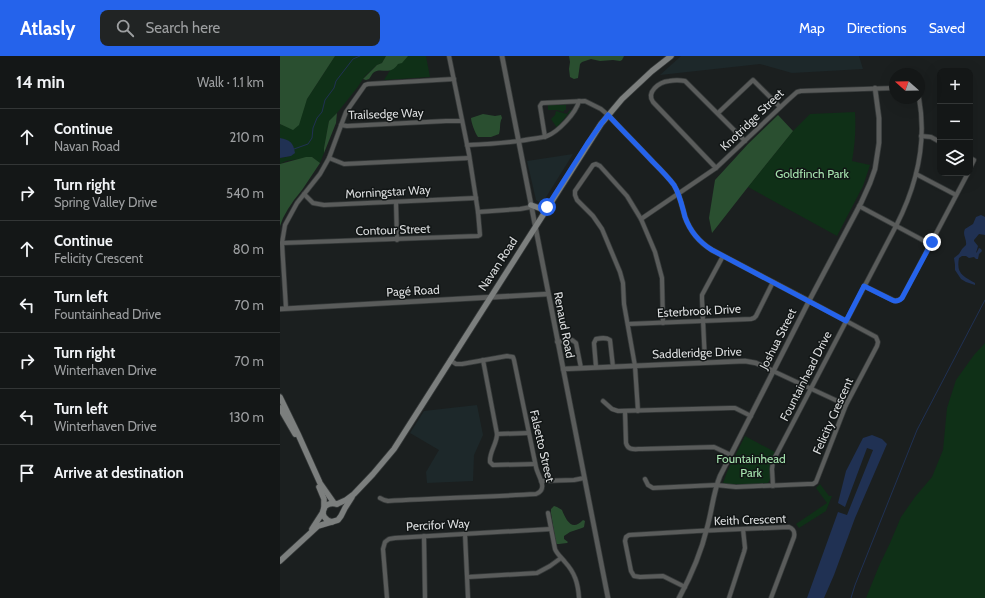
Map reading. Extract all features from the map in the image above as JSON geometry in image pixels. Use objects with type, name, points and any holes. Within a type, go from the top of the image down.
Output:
[{"type":"main road","name":"Navan Road","points":[[342,514],[354,494],[394,448],[601,124],[622,99],[652,71],[671,56]]},
{"type":"main road","points":[[531,206],[536,208],[547,207]]},
{"type":"main road","points":[[280,397],[320,483],[336,504],[342,509],[342,514],[338,520],[318,526],[280,561]]},
{"type":"main road","points":[[280,408],[288,424],[306,452]]},
{"type":"main road","points":[[311,464],[315,480],[324,499],[323,515],[326,520],[333,522]]},
{"type":"main road","name":"Navan Road","points":[[336,504],[346,500],[354,494]]},
{"type":"main road","points":[[307,536],[328,504],[336,504]]},
{"type":"street","points":[[450,56],[478,212],[520,209],[531,206]]},
{"type":"street","name":"Renaud Road","points":[[502,56],[608,598]]},
{"type":"street","points":[[341,125],[350,105],[365,85],[454,79]]},
{"type":"street","points":[[718,114],[753,80],[780,107]]},
{"type":"street","points":[[716,168],[653,102],[650,98],[652,91],[667,81],[685,81],[745,141]]},
{"type":"street","name":"Joshua Street","points":[[680,598],[693,570],[706,531],[716,485],[870,183],[878,156],[879,143],[879,118],[875,88]]},
{"type":"street","name":"Knotridge Street","points":[[641,219],[716,168],[793,95],[801,91],[889,88]]},
{"type":"street","points":[[467,145],[518,141],[545,137],[567,121],[578,106],[579,101]]},
{"type":"street","points":[[545,137],[540,104],[544,102],[585,101],[601,109],[668,178],[679,194],[687,222],[695,235],[705,246],[809,301]]},
{"type":"street","name":"Fountainhead Drive","points":[[773,486],[773,461],[896,226],[906,204],[918,164],[921,136],[920,104]]},
{"type":"street","name":"Trailsedge Way","points":[[286,308],[282,243],[285,225],[297,203],[320,174],[329,158],[341,125],[462,121]]},
{"type":"street","points":[[921,136],[931,137],[937,140]]},
{"type":"street","points":[[329,158],[344,164],[469,158]]},
{"type":"street","points":[[638,411],[635,366],[624,304],[623,283],[620,272],[602,229],[593,216],[577,200],[574,191],[592,165],[596,164],[600,166],[622,190],[641,219],[655,252],[662,278],[664,323]]},
{"type":"street","points":[[916,174],[956,194]]},
{"type":"street","points":[[864,286],[895,301],[902,298],[966,176]]},
{"type":"street","name":"Morningstar Way","points":[[304,194],[313,202],[324,205],[476,198]]},
{"type":"street","points":[[396,202],[397,240]]},
{"type":"street","points":[[859,206],[930,244]]},
{"type":"street","name":"Contour Street","points":[[282,243],[480,236],[478,212]]},
{"type":"street","points":[[705,362],[702,295],[722,256]]},
{"type":"street","name":"Esterbrook Drive","points":[[628,324],[751,319],[754,318],[773,282]]},
{"type":"street","name":"Pagé Road","points":[[280,308],[548,294]]},
{"type":"street","name":"Felicity Crescent","points":[[645,479],[648,485],[653,488],[716,485],[736,487],[773,486],[813,484],[816,482],[846,405],[878,342],[876,337],[809,301]]},
{"type":"street","points":[[596,367],[594,343],[596,339],[602,338],[608,338],[610,340],[613,367]]},
{"type":"street","points":[[557,342],[572,340],[576,343],[581,368]]},
{"type":"street","name":"Falsetto Street","points":[[380,498],[388,501],[536,494],[542,490],[543,487],[537,474],[528,433],[514,358],[507,356],[460,364],[456,364],[450,360]]},
{"type":"street","points":[[483,360],[497,434],[497,439],[489,459],[491,464],[535,464]]},
{"type":"street","name":"Saddleridge Drive","points":[[563,369],[751,361],[846,405]]},
{"type":"street","points":[[603,401],[612,409],[618,411],[735,408],[751,416]]},
{"type":"street","points":[[625,411],[626,443],[629,448],[714,447],[731,455]]},
{"type":"street","points":[[497,434],[528,433]]},
{"type":"street","points":[[541,481],[584,478]]},
{"type":"street","points":[[548,513],[555,549],[557,554],[571,569],[575,577],[578,586],[579,598]]},
{"type":"street","name":"Keith Crescent","points":[[685,587],[663,576],[634,576],[631,571],[625,541],[626,537],[629,535],[789,527],[795,532],[794,537],[771,598]]},
{"type":"street","name":"Percifor Way","points":[[387,598],[383,549],[386,540],[393,538],[551,528]]},
{"type":"street","points":[[729,598],[745,548],[743,529]]},
{"type":"street","points":[[465,534],[468,598]]},
{"type":"street","points":[[424,536],[425,598]]},
{"type":"street","points":[[468,577],[538,573],[561,558]]},
{"type":"shaded area","points":[[681,56],[859,56],[863,69],[792,73],[760,64],[660,75]]},
{"type":"shaded area","points":[[573,154],[543,202],[536,200],[527,161]]},
{"type":"shaded area","points":[[477,405],[483,435],[474,455],[473,481],[427,483],[426,472],[439,450],[410,433],[424,411]]},
{"type":"green space","points":[[280,56],[335,56],[307,99],[299,125],[293,130],[280,124]]},
{"type":"green space","points":[[335,56],[386,56],[382,63],[377,65],[365,76],[337,113],[329,121],[324,153],[320,163],[312,157],[286,161],[280,164],[280,158],[291,156],[283,139],[280,138],[280,124],[293,129],[307,99]]},
{"type":"green space","points":[[386,56],[408,56],[395,68],[388,71],[376,71],[369,79],[363,79],[377,65],[382,63]]},
{"type":"green space","points":[[399,56],[426,56],[430,77],[384,80]]},
{"type":"green space","points":[[569,56],[624,56],[620,61],[600,61],[591,59],[582,62],[580,64],[578,78],[574,79],[570,77]]},
{"type":"green space","points":[[565,103],[566,110],[564,110],[564,112],[548,110],[548,104],[564,105]]},
{"type":"green space","points":[[570,110],[572,111],[557,128],[551,119],[555,115],[556,111],[567,114]]},
{"type":"green space","name":"Goldfinch Park","points":[[855,112],[855,136],[852,161],[870,165],[863,186],[837,236],[748,187],[793,131],[810,114]]},
{"type":"green space","points":[[337,113],[336,123],[324,153],[329,121]]},
{"type":"green space","points":[[483,114],[495,116],[501,115],[502,118],[499,134],[491,137],[478,137],[473,128],[471,118]]},
{"type":"green space","points":[[778,115],[793,131],[712,233],[709,218],[715,180],[748,144]]},
{"type":"green space","points":[[306,157],[312,157],[320,163],[288,209],[280,226],[280,164]]},
{"type":"green space","points":[[985,343],[985,598],[866,598],[901,517],[932,477],[943,450],[947,408],[956,380],[974,355]]},
{"type":"green space","name":"Fountainhead Park","points":[[745,436],[775,452],[770,462],[770,477],[767,484],[726,485],[723,483]]},
{"type":"green space","points":[[820,484],[829,496],[832,496],[826,511],[799,528],[796,524],[827,503],[816,488]]},
{"type":"green space","points":[[554,506],[562,510],[565,517],[573,525],[576,525],[583,520],[585,521],[584,527],[564,536],[564,539],[568,542],[567,543],[556,544],[551,513],[551,509]]},
{"type":"water","points":[[280,138],[290,142],[295,153],[291,156],[280,158]]},
{"type":"water","points":[[981,215],[985,217],[985,235],[979,234],[974,241],[978,246],[976,253],[979,248],[982,251],[979,254],[978,259],[974,257],[969,258],[962,256],[959,258],[958,263],[961,274],[975,283],[975,285],[961,279],[955,270],[954,258],[966,245],[964,233],[965,229],[973,224],[976,217]]},
{"type":"water","points":[[872,435],[882,439],[887,444],[855,518],[824,598],[807,598],[838,512],[847,515],[873,450],[867,448],[845,507],[838,503],[846,471],[863,438]]},
{"type":"waterway","points":[[294,149],[308,144],[312,138],[313,128],[317,118],[322,112],[325,100],[334,88],[336,81],[353,59],[360,56]]},
{"type":"waterway","points":[[851,598],[917,430],[985,300]]},
{"type":"route","points":[[547,207],[587,144],[608,115],[674,185],[679,194],[685,216],[690,227],[705,246],[846,321],[864,286],[895,301],[902,298],[932,242]]}]
